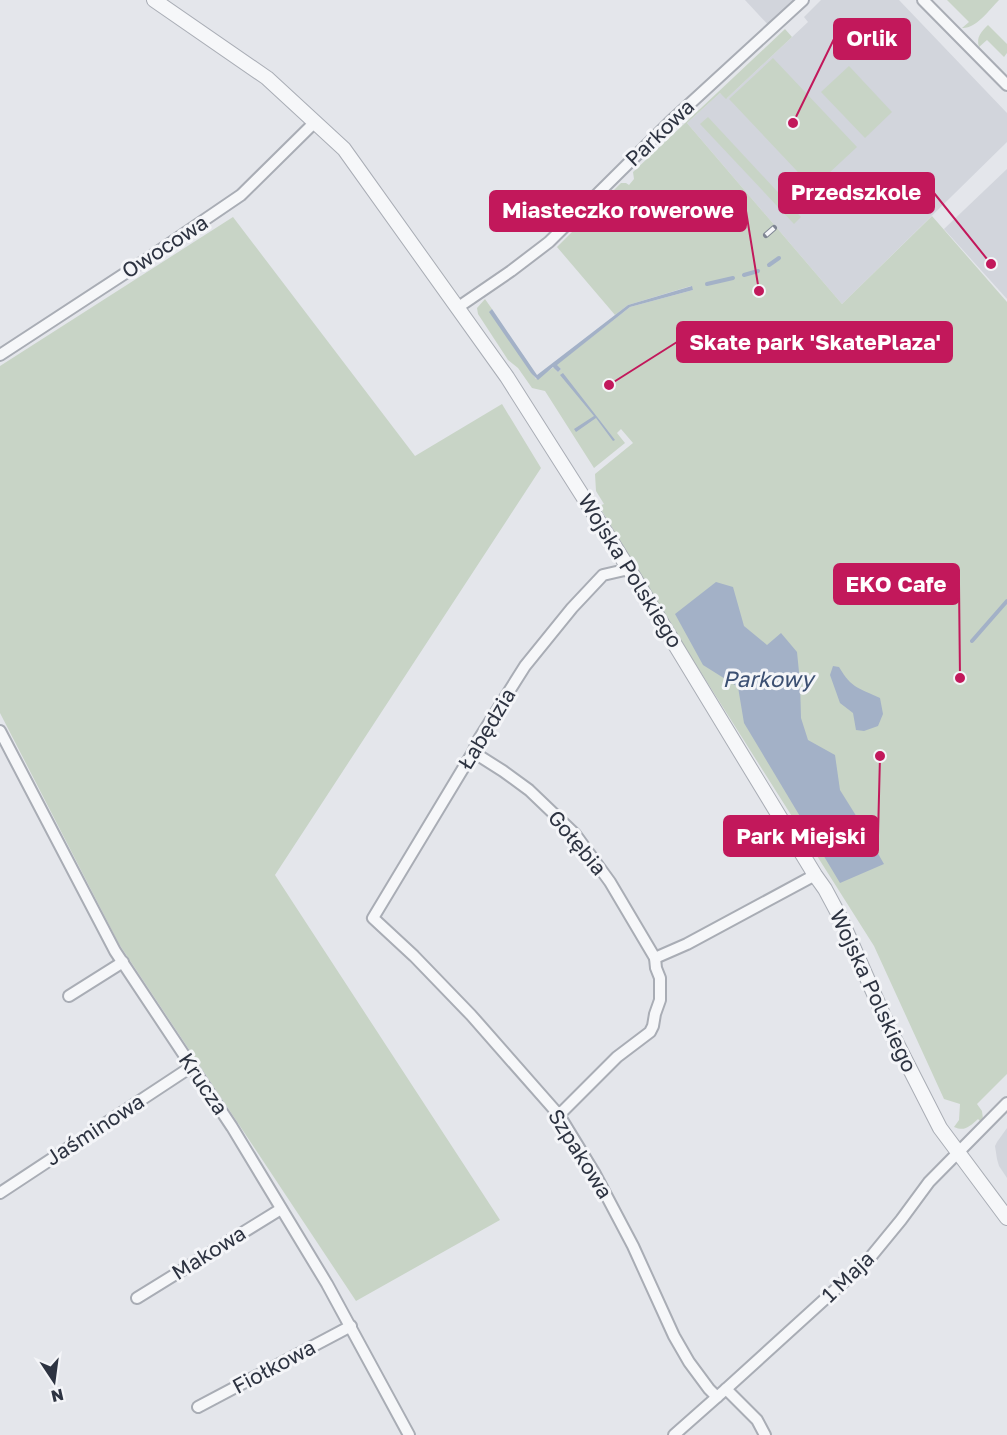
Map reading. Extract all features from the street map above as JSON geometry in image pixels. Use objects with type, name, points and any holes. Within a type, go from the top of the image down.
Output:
[{"type":"street","name":"Wojska Polskiego","points":[[154,0],[267,78],[344,149],[507,377],[629,569],[825,889],[840,917],[890,1030],[940,1128],[1007,1218]]},
{"type":"street","name":"Parkowa","points":[[458,308],[549,242],[670,122],[803,0]]},
{"type":"street","points":[[923,0],[1007,85]]},
{"type":"street","name":"Owocowa","points":[[0,355],[150,258],[241,195],[315,122]]},
{"type":"street","name":"Łabędzia","points":[[373,918],[525,666],[572,608],[603,575],[629,569]]},
{"type":"street","name":"Krucza","points":[[0,731],[116,951],[232,1127],[351,1326],[409,1435]]},
{"type":"street","name":"Gołębia","points":[[473,752],[529,790],[574,834],[610,882],[655,958]]},
{"type":"street","points":[[559,1115],[617,1057],[650,1032],[660,1000],[660,978],[655,958],[687,944],[815,875]]},
{"type":"street","name":"Szpakowa","points":[[373,918],[414,956],[471,1015],[559,1115],[595,1174],[633,1246],[674,1336],[694,1368],[709,1389],[722,1393],[757,1420],[765,1435]]},
{"type":"street","points":[[69,996],[123,962]]},
{"type":"street","name":"Jaśminowa","points":[[0,1193],[191,1067]]},
{"type":"street","name":"1 Maja","points":[[674,1435],[869,1259],[928,1182],[1007,1104]]},
{"type":"street","name":"Makowa","points":[[137,1298],[281,1209]]},
{"type":"street","name":"Fiołkowa","points":[[198,1407],[351,1326]]},
{"type":"shaded area","points":[[745,0],[797,0],[772,29]]},
{"type":"shaded area","points":[[821,0],[899,0],[1007,113],[1007,142],[842,304],[687,123],[720,93],[727,98],[808,22],[804,17]]},
{"type":"shaded area","points":[[1007,169],[1007,299],[944,229]]},
{"type":"shaded area","points":[[1007,1128],[1007,1178],[999,1166],[995,1146]]},
{"type":"green space","points":[[947,0],[999,0],[977,22],[962,28],[969,22]]},
{"type":"green space","points":[[988,25],[1007,44],[1007,53],[1004,57],[987,40],[979,47],[980,35]]},
{"type":"green space","points":[[785,29],[792,37],[726,99],[720,93],[687,123],[842,304],[932,216],[1007,302],[1007,1074],[977,1104],[982,1111],[981,1122],[978,1119],[964,1129],[954,1127],[959,1120],[960,1104],[944,1099],[874,946],[669,622],[599,506],[604,504],[596,491],[595,474],[633,443],[621,429],[617,433],[625,443],[594,468],[545,391],[532,388],[518,368],[508,360],[478,314],[477,308],[485,299],[492,309],[490,312],[536,379],[554,367],[558,372],[561,369],[556,365],[630,307],[693,290],[691,286],[628,305],[615,315],[557,247],[621,183],[629,185],[634,179],[633,172]]},
{"type":"green space","points":[[773,58],[857,147],[813,188],[729,99]]},
{"type":"green space","points":[[849,66],[892,112],[865,138],[821,92]]},
{"type":"green space","points":[[708,117],[801,217],[794,224],[700,124]]},
{"type":"green space","points":[[233,217],[415,456],[502,404],[541,468],[275,875],[500,1220],[356,1301],[119,944],[0,713],[0,366]]},
{"type":"water","points":[[692,286],[693,290],[630,307],[557,365],[561,369],[558,372],[553,367],[538,380],[489,312],[492,309],[537,375],[628,305]]},
{"type":"water","points":[[563,373],[615,440],[613,441],[596,418],[576,432],[574,429],[594,416],[560,375]]},
{"type":"water","name":"Parkowy","points":[[716,582],[733,587],[744,626],[767,645],[781,633],[797,652],[801,718],[808,740],[835,755],[840,790],[884,864],[840,883],[744,723],[738,687],[703,665],[675,614]]},
{"type":"water","points":[[833,666],[839,667],[856,687],[880,698],[883,714],[878,726],[864,731],[856,730],[853,713],[840,703],[830,675]]},
{"type":"waterway","points":[[769,265],[779,258]]},
{"type":"waterway","points":[[744,275],[758,271]]},
{"type":"waterway","points":[[707,284],[733,278]]},
{"type":"waterway","points":[[972,641],[1007,601]]},
{"type":"railway","points":[[766,235],[774,228]]},
{"type":"place","name":"Orlik","points":[[793,123]]},
{"type":"place","name":"Przedszkole","points":[[991,264]]},
{"type":"place","name":"Miasteczko rowerowe","points":[[759,291]]},
{"type":"place","name":"Skate park 'SkatePlaza'","points":[[609,385]]},
{"type":"place","name":"EKO Cafe","points":[[960,678]]},
{"type":"place","name":"Park Miejski","points":[[880,756]]}]
